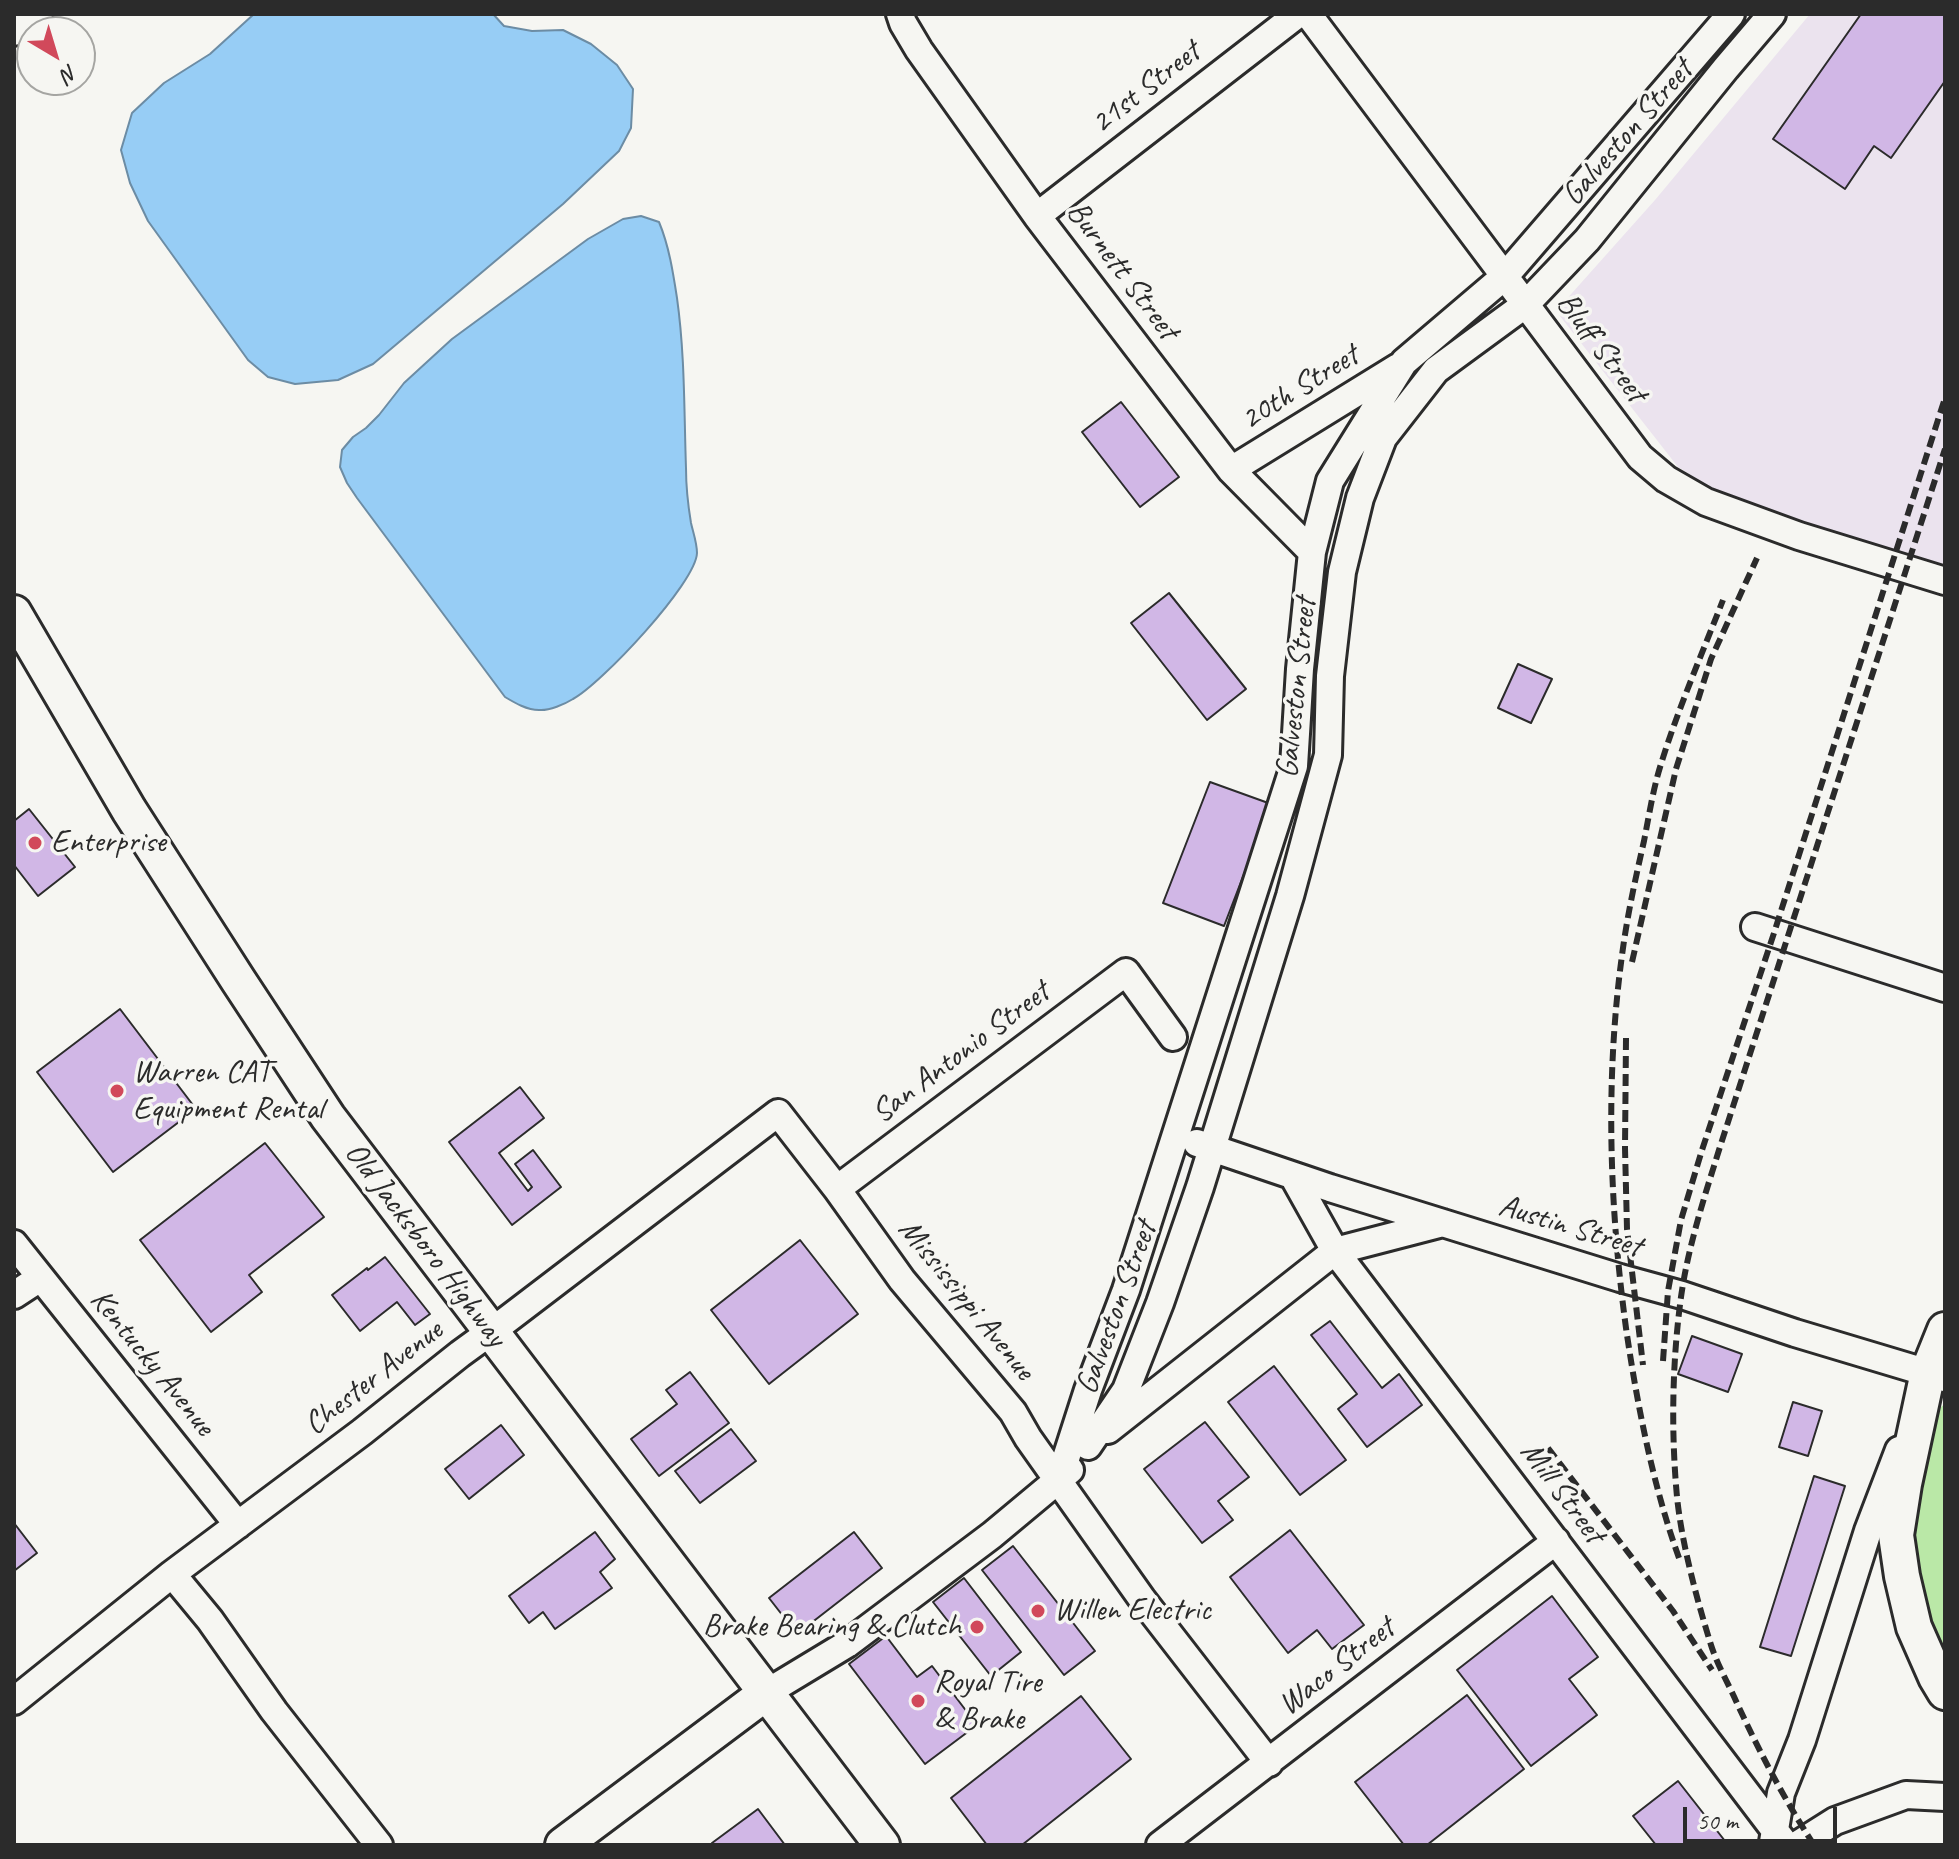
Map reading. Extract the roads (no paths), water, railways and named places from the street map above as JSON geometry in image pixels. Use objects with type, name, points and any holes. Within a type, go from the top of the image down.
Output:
[{"type":"main road","name":"Old Jacksboro Highway","points":[[14,613],[137,823],[328,1117],[882,1845]]},
{"type":"main road","points":[[1945,1330],[1937,1375],[1904,1484],[1896,1535],[1914,1627],[1945,1692]]},
{"type":"main road","name":"Galveston Street","points":[[563,1845],[766,1693]]},
{"type":"street","points":[[14,32],[39,14]]},
{"type":"street","name":"Burnett Street","points":[[900,14],[919,50],[1037,216],[1231,470],[1312,552]]},
{"type":"street","name":"21st Street","points":[[1037,216],[1298,14]]},
{"type":"street","name":"Bluff Street","points":[[1308,14],[1640,457],[1666,479],[1706,502],[1799,536],[1945,581]]},
{"type":"street","name":"Galveston Street","points":[[1059,1480],[1088,1390],[1126,1290],[1294,766],[1312,552],[1330,481],[1404,362],[1505,276],[1731,14]]},
{"type":"street","name":"Galveston Street","points":[[766,1693],[847,1644],[992,1535],[1070,1471],[1126,1390],[1160,1303],[1212,1148],[1290,896],[1328,755],[1330,676],[1342,572],[1365,486],[1383,438],[1436,370],[1526,304],[1587,240],[1772,14]]},
{"type":"street","name":"20th Street","points":[[1231,470],[1404,362]]},
{"type":"street","points":[[1755,927],[1945,988]]},
{"type":"street","name":"San Antonio Street","points":[[837,1189],[1126,972],[1173,1037]]},
{"type":"street","name":"Chester Avenue","points":[[14,1701],[172,1574],[778,1113]]},
{"type":"street","name":"Mississippi Avenue","points":[[778,1113],[902,1280],[1013,1412],[1028,1438],[1142,1599],[1269,1763]]},
{"type":"street","name":"Austin Street","points":[[1176,1137],[1937,1375]]},
{"type":"street","name":"Mill Street","points":[[1293,1176],[1335,1251],[1782,1842]]},
{"type":"street","name":"Galveston Street","points":[[1088,1446],[1335,1251],[1443,1223]]},
{"type":"street","name":"Kentucky Avenue","points":[[14,1244],[238,1525]]},
{"type":"street","points":[[14,1295],[40,1278]]},
{"type":"street","points":[[1937,1375],[1868,1531],[1802,1740],[1781,1793],[1782,1842],[1906,1795],[1945,1797]]},
{"type":"street","name":"Waco Street","points":[[1160,1845],[1556,1541]]},
{"type":"street","points":[[172,1574],[379,1845]]},
{"type":"water","points":[[254,14],[493,14],[504,26],[532,31],[563,30],[591,44],[617,65],[633,89],[631,128],[619,151],[563,204],[373,364],[338,380],[295,384],[268,377],[248,360],[148,221],[130,183],[121,150],[132,113],[164,83],[210,54]]},
{"type":"water","points":[[641,216],[659,222],[674,279],[683,362],[687,489],[697,553],[693,567],[665,608],[604,674],[566,703],[547,709],[530,709],[505,697],[357,498],[340,467],[342,450],[379,415],[404,383],[452,339],[588,239],[623,219]]},
{"type":"railway","points":[[1663,1361],[1668,1291],[1681,1220],[1945,398]]},
{"type":"railway","points":[[1814,1845],[1772,1774],[1719,1666],[1695,1591],[1682,1534],[1675,1472],[1673,1397],[1678,1322],[1688,1260],[1708,1186],[1945,449]]},
{"type":"railway","points":[[1632,962],[1676,769],[1711,659],[1757,558]]},
{"type":"railway","points":[[1679,1558],[1647,1444],[1626,1328],[1613,1186],[1613,1043],[1625,935],[1656,783],[1675,723],[1723,600]]},
{"type":"railway","points":[[1626,1038],[1627,1229],[1643,1365]]},
{"type":"railway","points":[[1548,1448],[1673,1611],[1712,1670]]},
{"type":"place","name":"Enterprise","points":[[35,843]]},
{"type":"place","name":"Warren CAT Equipment Rental","points":[[117,1091]]},
{"type":"place","name":"Willen Electric","points":[[1038,1611]]},
{"type":"place","name":"Brake Bearing & Clutch","points":[[977,1627]]},
{"type":"place","name":"Royal Tire & Brake","points":[[918,1701]]}]
